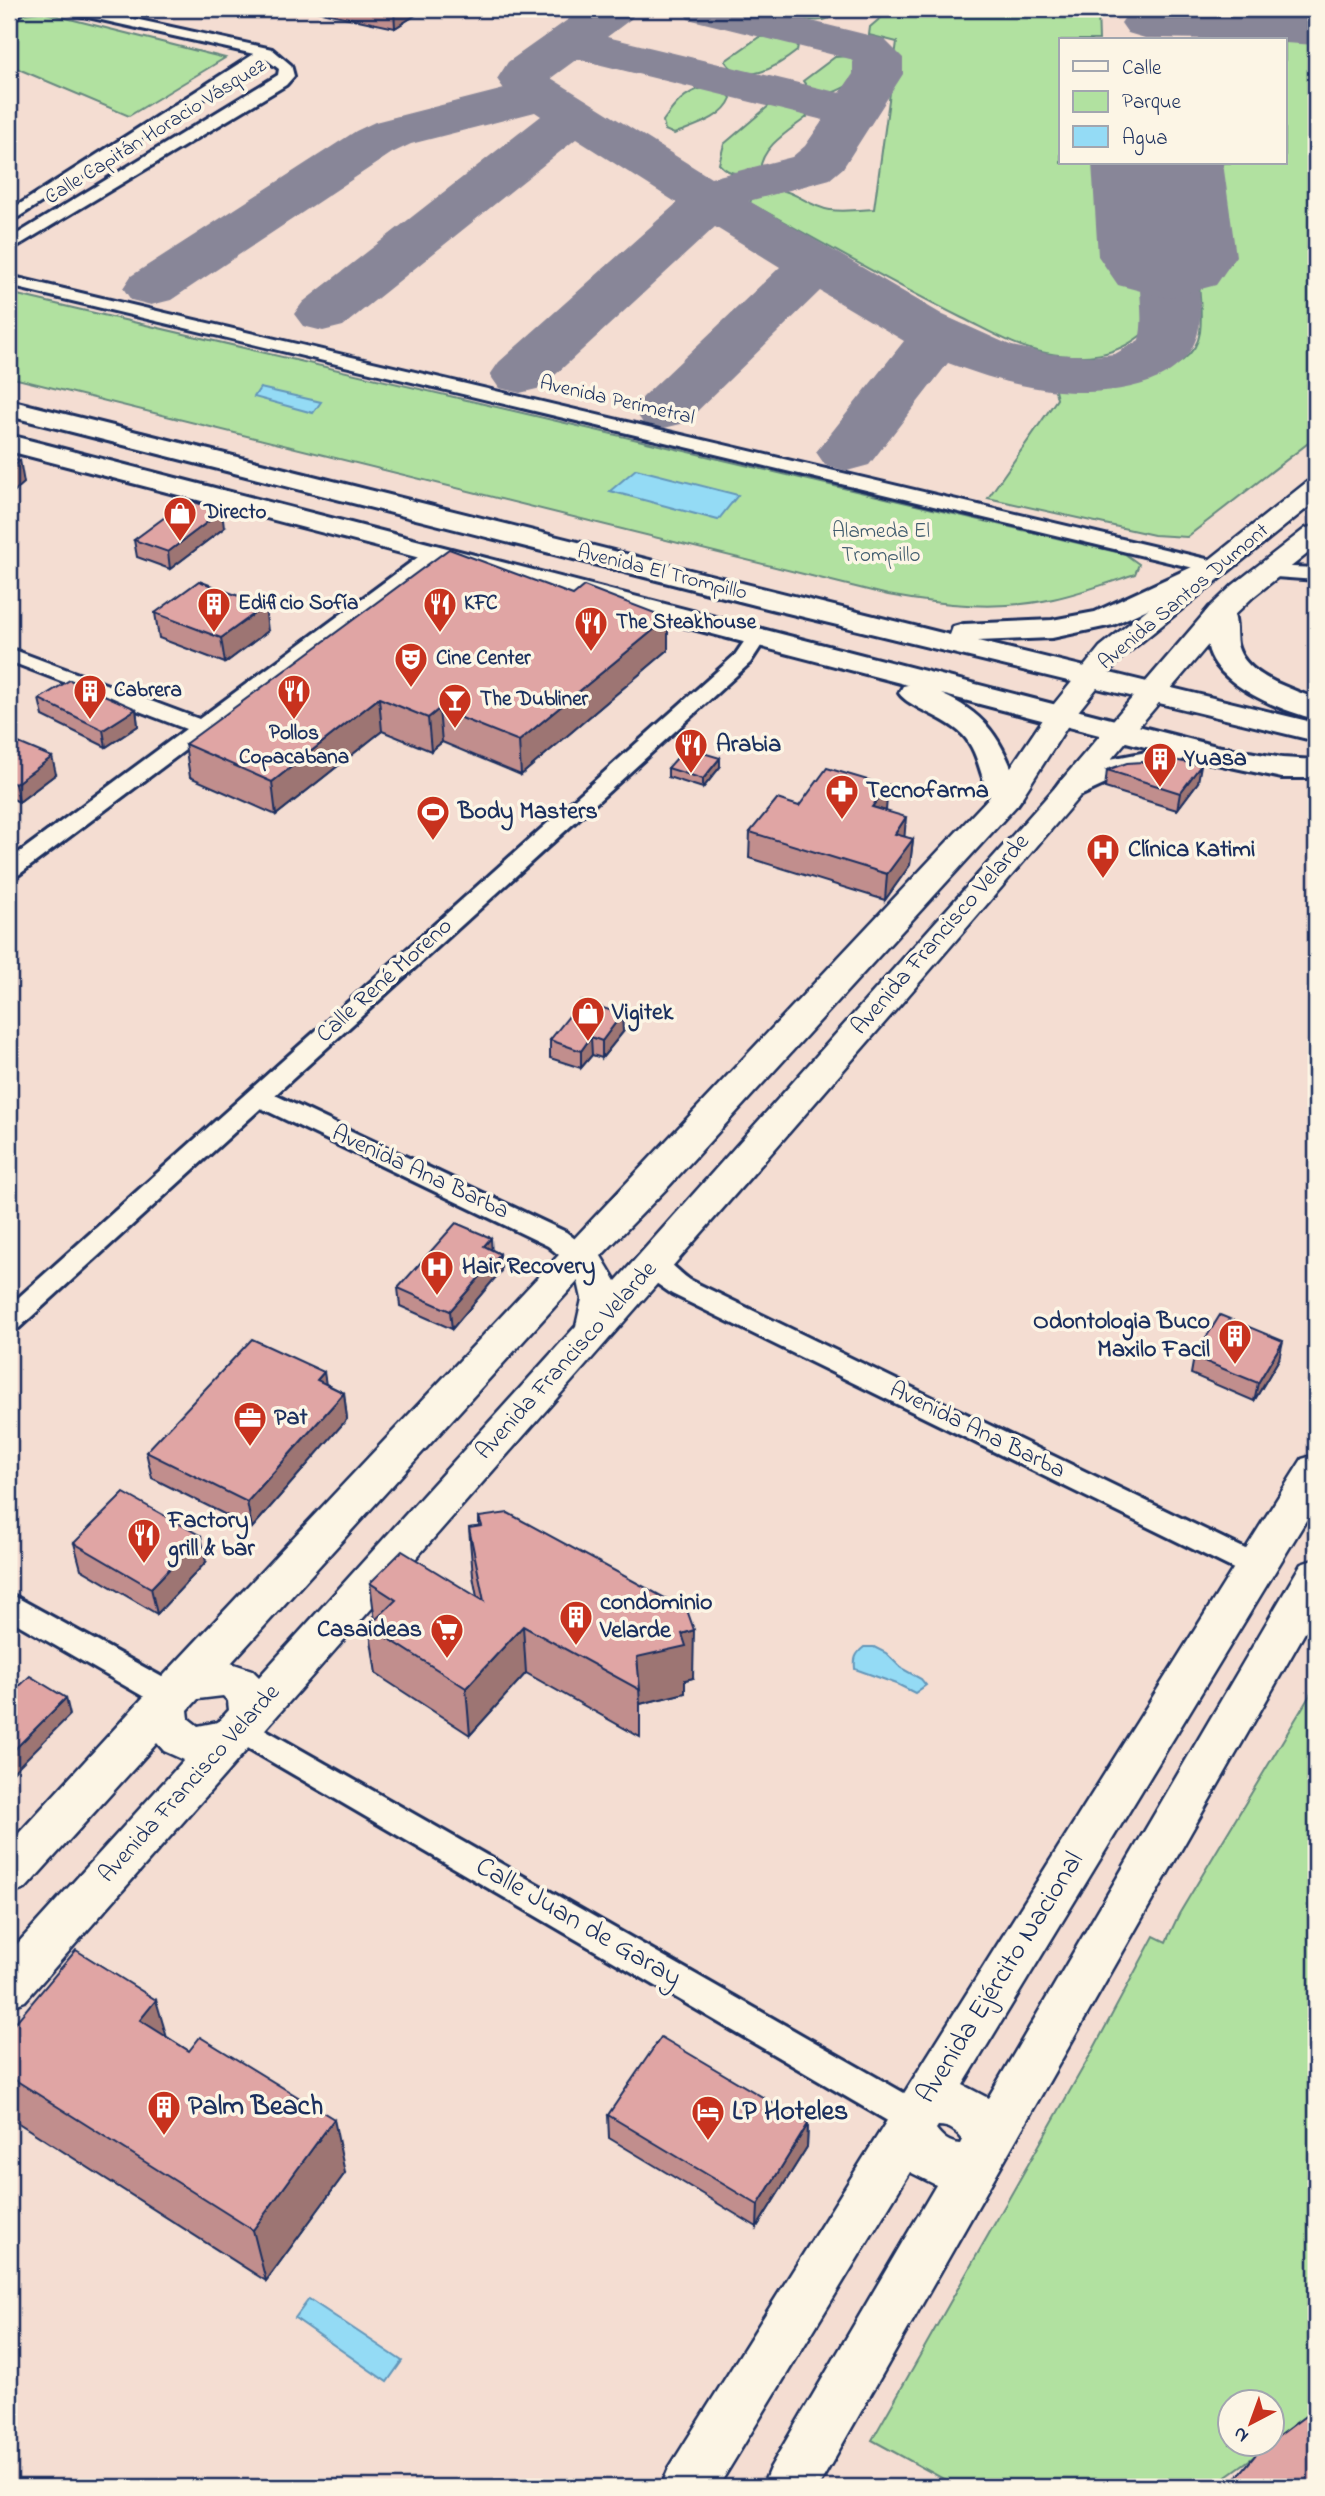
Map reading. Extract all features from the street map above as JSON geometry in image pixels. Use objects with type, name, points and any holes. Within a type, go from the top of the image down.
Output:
[{"type":"main road","points":[[9,14],[17,9]]},
{"type":"main road","name":"Avenida El Trompillo","points":[[9,408],[895,631],[1316,732]]},
{"type":"main road","name":"Avenida El Trompillo","points":[[9,443],[1214,755],[1282,768],[1316,769]]},
{"type":"main road","name":"Avenida Santos Dumont","points":[[1060,715],[1110,653],[1316,488]]},
{"type":"main road","name":"Avenida Santos Dumont","points":[[1118,729],[1220,613],[1316,534]]},
{"type":"main road","points":[[895,631],[966,633],[1067,628],[1103,619],[1215,567]]},
{"type":"main road","points":[[1220,613],[1227,661],[1255,682],[1316,710]]},
{"type":"main road","points":[[815,652],[941,704],[972,725],[982,734],[991,751],[1006,798]]},
{"type":"main road","name":"Avenida Francisco Velarde","points":[[9,1875],[579,1256],[656,1177],[1006,798],[1060,715]]},
{"type":"main road","name":"Avenida Francisco Velarde","points":[[9,1986],[592,1333],[1071,788],[1118,729]]},
{"type":"main road","points":[[1071,788],[1116,767],[1139,761],[1214,755]]},
{"type":"main road","name":"Avenida El Trompillo","points":[[1282,768],[1316,783]]},
{"type":"main road","points":[[656,1177],[656,1189],[633,1219],[632,1231],[659,1257]]},
{"type":"main road","points":[[579,1256],[601,1284],[603,1297],[592,1333]]},
{"type":"main road","name":"Avenida Ejército Nacional","points":[[688,2487],[915,2117],[1258,1568],[1316,1470]]},
{"type":"main road","name":"Avenida Ana Barba","points":[[1258,1568],[1314,1590]]},
{"type":"main road","points":[[789,2487],[1314,1590]]},
{"type":"main road","points":[[210,1677],[224,1678],[237,1683],[246,1692],[251,1703],[242,1726],[206,1746],[191,1745],[170,1730],[172,1696],[210,1677]]},
{"type":"main road","points":[[915,2117],[922,2153],[933,2161],[962,2169],[983,2155]]},
{"type":"street","points":[[69,9],[267,52]]},
{"type":"street","name":"Calle Capitán Horacio Vásquez","points":[[9,218],[267,52],[286,68],[286,76],[281,82],[9,246]]},
{"type":"street","name":"Avenida Perimetral","points":[[9,281],[1215,567]]},
{"type":"street","points":[[9,871],[436,553]]},
{"type":"street","points":[[1269,572],[1316,574]]},
{"type":"street","name":"Calle René Moreno","points":[[9,1321],[743,659],[757,637]]},
{"type":"street","points":[[9,654],[200,727]]},
{"type":"street","name":"Avenida Ana Barba","points":[[257,1096],[557,1239],[579,1256]]},
{"type":"street","name":"Avenida Ana Barba","points":[[659,1257],[665,1276],[681,1287],[1258,1568]]},
{"type":"street","points":[[9,1605],[172,1696]]},
{"type":"street","name":"Calle Juan de Garay","points":[[242,1726],[915,2117]]},
{"type":"green space","points":[[793,9],[843,9],[830,18],[817,20],[788,14]]},
{"type":"green space","points":[[891,9],[1098,9],[1099,38],[1059,38],[1059,164],[1103,164],[1106,259],[1143,260],[1146,331],[1135,340],[1112,351],[1087,356],[1046,353],[1024,347],[908,290],[750,203],[752,197],[775,190],[785,191],[830,210],[874,209],[897,42],[869,35],[870,27]]},
{"type":"green space","points":[[1206,9],[1316,9],[1316,21],[1225,18]]},
{"type":"green space","points":[[42,12],[225,58],[129,116],[9,65],[9,22],[22,14]]},
{"type":"green space","points":[[1238,33],[1316,35],[1316,437],[1187,537],[1154,535],[988,498],[1057,399],[1054,386],[1092,386],[1139,379],[1180,362],[1193,349],[1201,324],[1198,262],[1230,263],[1215,164],[1286,164],[1286,38],[1226,38]]},
{"type":"green space","points":[[779,36],[792,39],[798,45],[797,51],[771,68],[751,74],[742,73],[725,61],[759,37]]},
{"type":"green space","points":[[849,56],[864,61],[865,74],[842,89],[825,94],[817,93],[803,81],[835,57]]},
{"type":"green space","points":[[703,88],[727,93],[731,98],[721,111],[707,121],[674,134],[665,130],[663,121],[675,105],[685,96]]},
{"type":"green space","points":[[771,104],[795,104],[804,108],[807,117],[771,146],[760,170],[738,173],[723,168],[719,164],[724,144]]},
{"type":"green space","name":"Alameda El Trompillo","points":[[9,293],[1125,554],[1139,564],[1135,574],[1074,594],[1033,603],[970,605],[888,595],[9,377]]},
{"type":"green space","points":[[1316,1685],[1316,2413],[1286,2433],[1286,2388],[1216,2388],[1216,2458],[1252,2458],[1211,2487],[958,2487],[872,2440],[1093,2050],[1154,1936],[1166,1942],[1179,1914]]},
{"type":"water","points":[[260,388],[321,402],[313,413],[254,397]]},
{"type":"water","points":[[636,469],[738,495],[718,520],[610,491]]},
{"type":"water","points":[[864,1647],[874,1647],[886,1653],[901,1668],[921,1679],[926,1685],[915,1693],[855,1669],[856,1657]]},
{"type":"water","points":[[309,2299],[402,2361],[387,2382],[295,2318]]},
{"type":"building","points":[[9,458],[20,460],[9,470]]},
{"type":"building","points":[[188,500],[222,511],[168,552],[134,540]]},
{"type":"building","name":"Cine Center","points":[[449,549],[573,595],[584,586],[668,618],[519,741],[439,709],[428,718],[379,698],[272,782],[185,744]]},
{"type":"building","points":[[199,581],[265,606],[221,638],[155,613]]},
{"type":"building","points":[[70,680],[136,709],[103,730],[39,699]]},
{"type":"building","points":[[9,739],[52,757],[15,784],[9,781]]},
{"type":"building","points":[[686,748],[720,758],[703,779],[668,768]]},
{"type":"building","points":[[1173,760],[1201,765],[1180,793],[1107,770],[1127,763]]},
{"type":"building","points":[[827,768],[888,786],[872,807],[906,817],[895,834],[913,839],[887,874],[750,832],[777,799],[799,806]]},
{"type":"building","points":[[581,1001],[622,1014],[602,1041],[591,1037],[581,1051],[550,1040]]},
{"type":"building","points":[[456,1223],[491,1238],[484,1246],[500,1254],[450,1311],[398,1288]]},
{"type":"building","points":[[1220,1315],[1283,1341],[1258,1383],[1194,1357]]},
{"type":"building","name":"Pat","points":[[252,1339],[324,1372],[317,1380],[344,1393],[247,1502],[146,1452]]},
{"type":"building","points":[[124,1493],[201,1536],[151,1588],[74,1543]]},
{"type":"building","points":[[508,1513],[687,1610],[694,1630],[682,1634],[686,1646],[637,1657],[640,1690],[523,1626],[466,1688],[369,1626],[396,1600],[370,1583],[402,1551],[484,1601],[469,1528],[482,1526],[479,1517]]},
{"type":"building","points":[[30,1676],[66,1698],[9,1755],[9,1696]]},
{"type":"building","points":[[76,1950],[156,2000],[140,2020],[189,2051],[200,2037],[334,2119],[253,2230],[9,2076],[9,2030]]},
{"type":"building","name":"LP Hoteles","points":[[661,2037],[808,2124],[758,2205],[608,2115]]},
{"type":"building","points":[[1316,2408],[1316,2487],[1229,2487],[1253,2458],[1286,2458],[1286,2430]]},
{"type":"taxiway","points":[[568,42],[614,9]]},
{"type":"taxiway","points":[[705,9],[867,49],[878,58],[878,74],[853,112]]},
{"type":"taxiway","points":[[1145,23],[1316,30]]},
{"type":"taxiway","points":[[568,42],[853,112]]},
{"type":"taxiway","points":[[568,42],[526,73],[522,79],[710,201]]},
{"type":"taxiway","points":[[151,288],[374,142],[393,133],[542,95]]},
{"type":"taxiway","points":[[710,201],[725,191],[811,168],[824,157],[853,112]]},
{"type":"taxiway","points":[[323,314],[574,115]]},
{"type":"taxiway","points":[[520,375],[710,201]]},
{"type":"taxiway","points":[[710,201],[815,264]]},
{"type":"taxiway","points":[[815,264],[900,315],[967,350],[1015,366],[1050,372],[1092,374],[1133,367],[1150,360],[1163,350],[1168,342],[1172,318],[1167,256]]},
{"type":"taxiway","points":[[664,410],[815,264]]},
{"type":"taxiway","points":[[847,452],[938,337]]},
{"type":"runway","points":[[1158,164],[1167,256]]},
{"type":"place","name":"Directo","points":[[180,543]]},
{"type":"place","name":"Edificio Sofía","points":[[214,634]]},
{"type":"place","name":"KFC","points":[[440,634]]},
{"type":"place","name":"The Steakhouse","points":[[591,653]]},
{"type":"place","name":"Cine Center","points":[[411,689]]},
{"type":"place","name":"Cabrera","points":[[90,721]]},
{"type":"place","name":"Pollos Copacabana","points":[[294,721]]},
{"type":"place","name":"The Dubliner","points":[[455,730]]},
{"type":"place","name":"Arabia","points":[[691,775]]},
{"type":"place","name":"Yuasa","points":[[1160,789]]},
{"type":"place","name":"Tecnofarma","points":[[842,821]]},
{"type":"place","name":"Body Masters","points":[[433,842]]},
{"type":"place","name":"Clínica Katimi","points":[[1103,880]]},
{"type":"place","name":"Vigitek","points":[[588,1043]]},
{"type":"place","name":"Hair Recovery","points":[[437,1297]]},
{"type":"place","name":"Odontologia Buco Maxilo Facil","points":[[1235,1366]]},
{"type":"place","name":"Pat","points":[[250,1448]]},
{"type":"place","name":"Factory grill & bar","points":[[144,1565]]},
{"type":"place","name":"condominio Velarde","points":[[576,1647]]},
{"type":"place","name":"Casaideas","points":[[447,1660]]},
{"type":"place","name":"Palm Beach","points":[[164,2137]]},
{"type":"place","name":"LP Hoteles","points":[[708,2142]]}]
